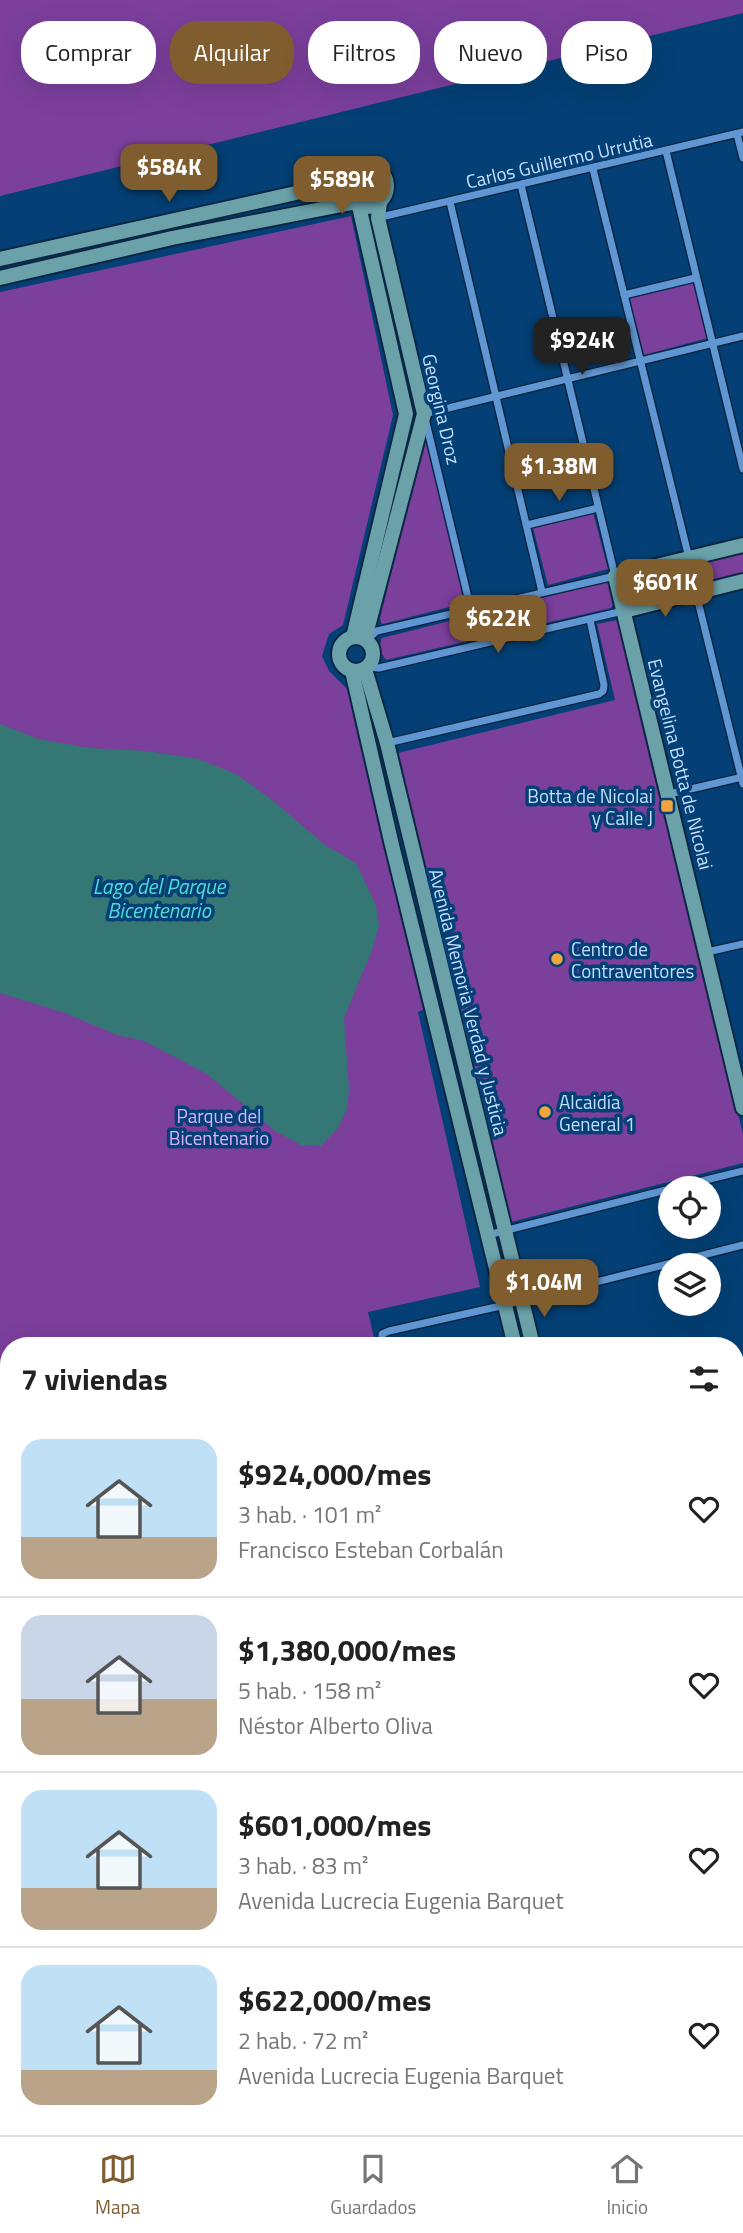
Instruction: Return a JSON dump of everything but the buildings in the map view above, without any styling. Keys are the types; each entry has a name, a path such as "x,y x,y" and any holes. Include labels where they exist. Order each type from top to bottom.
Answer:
{"street":[{"name":"Carlos Guillermo Urrutia","path":"380,212 450,202 740,133"},
{"path":"740,133 743,158"},
{"path":"666,151 743,469"},
{"path":"0,278 172,238 356,204 380,212 387,182 385,175 374,166 359,166 348,175 345,189 356,204"},
{"path":"593,169 689,558"},
{"path":"0,260 345,182"},
{"name":"Evangelina Botta de Nicolai","path":"521,185 743,1108"},
{"path":"450,202 542,593"},
{"name":"Georgina Droz","path":"356,204 406,414"},
{"name":"Georgina Droz","path":"380,212 424,414 471,610"},
{"path":"624,295 695,278"},
{"path":"424,414 743,336"},
{"name":"Avenida Memoria Verdad y Justicia","path":"406,414 362,638 374,653 362,669 391,841 513,1337"},
{"name":"Avenida Memoria Verdad y Justicia","path":"362,638 424,414"},
{"path":"527,525 598,508"},
{"path":"362,638 377,631 743,545"},
{"path":"362,669 379,668 590,620 743,581"},
{"path":"669,794 742,779 696,593"},
{"path":"387,743 599,694 604,685 590,620"},
{"name":"Avenida Memoria Verdad y Justicia","path":"362,638 343,642 339,653 342,664 362,669"},
{"name":"Avenida Memoria Verdad y Justicia","path":"362,669 387,743 531,1337"},
{"path":"707,952 743,944"},
{"path":"721,1177 743,1171"},
{"path":"488,1235 658,1192"},
{"path":"382,1337 382,1334 389,1331 505,1305 743,1245"}],"green space":[{"path":"0,0 743,0 743,13 652,35 652,21 561,21 561,58 547,61 547,21 434,21 434,84 455,84 0,196"},
{"name":"Parque del Bicentenario","path":"351,216 393,415 343,625 329,634 322,656 329,671 349,691 425,1009 418,1012 480,1287 368,1312 374,1337 0,1337 0,292"},
{"path":"694,282 708,338 644,355 629,299"},
{"path":"428,442 465,603 383,624 380,618 423,443"},
{"path":"593,512 608,569 548,585 533,528"},
{"path":"743,547 743,577 634,603 627,601 622,583 626,576"},
{"path":"605,582 611,585 615,602 611,608 386,660 380,650 382,638"},
{"path":"618,620 743,1134 743,1163 692,1176 658,1176 658,1185 511,1222 398,753 615,700 597,624"}],"water":[{"name":"Lago del Parque Bicentenario","path":"0,724 39,739 90,748 147,751 198,759 236,774 271,799 325,845 356,863 376,905 379,926 371,953 344,1018 349,1089 347,1109 338,1128 321,1146 301,1145 275,1131 207,1074 144,1041 117,1035 65,1013 0,993"}],"place":[{"name":"Botta de Nicolai y Calle J","path":"667,806"},
{"name":"Centro de Contraventores","path":"557,959"},
{"name":"Alcaidía General 1","path":"545,1112"}]}
